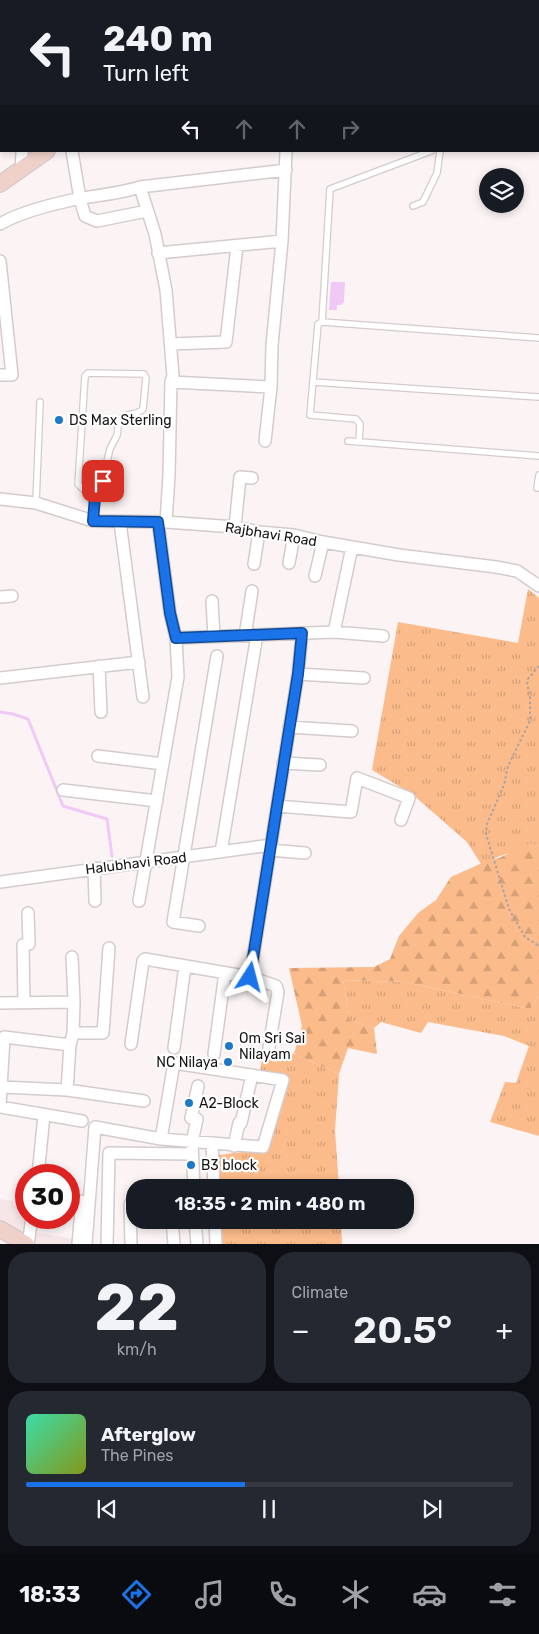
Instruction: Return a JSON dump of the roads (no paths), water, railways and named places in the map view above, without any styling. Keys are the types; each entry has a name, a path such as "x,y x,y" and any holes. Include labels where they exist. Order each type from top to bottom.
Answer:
{"street":[{"path":"21,171 22,152"},
{"path":"0,184 46,152"},
{"path":"72,152 80,199 85,216 98,221 146,211"},
{"path":"264,441 271,387 272,345 282,242 286,152"},
{"path":"0,224 19,214 140,187 286,170"},
{"path":"139,901 178,677 176,638 170,613 162,522 169,466 172,376 171,344 166,290 155,234 146,211 140,187"},
{"path":"158,253 282,242"},
{"path":"171,344 226,342 237,246"},
{"path":"0,261 12,375 0,375"},
{"path":"171,382 271,387"},
{"path":"235,527 240,476 252,478"},
{"name":"Rajbhavi Road","path":"0,499 36,503 93,521 162,522 235,527 259,532 294,535 399,555 517,570 539,586"},
{"path":"120,522 143,697"},
{"path":"254,564 259,532"},
{"path":"289,563 294,535"},
{"path":"315,576 323,542"},
{"path":"334,632 352,547"},
{"path":"245,636 252,592"},
{"path":"0,597 12,596"},
{"path":"212,600 214,636"},
{"path":"176,638 334,632 383,636"},
{"path":"250,977 298,674 302,633"},
{"path":"221,852 257,635"},
{"path":"199,926 173,922 217,656"},
{"path":"0,678 139,662"},
{"path":"99,666 101,712"},
{"path":"298,674 364,678"},
{"path":"289,727 352,731"},
{"path":"98,756 163,764"},
{"path":"283,764 320,765"},
{"path":"277,806 351,812 357,778 409,798 401,820"},
{"path":"63,790 157,801"},
{"name":"Halubhavi Road","path":"0,882 221,852 271,848 305,853"},
{"path":"94,868 95,902"},
{"path":"24,1002 23,945 29,944 28,913"},
{"path":"82,1121 0,1106 2,1037 71,1039 103,1033 109,948"},
{"path":"66,1090 74,1002 72,957"},
{"path":"131,1044 143,961 148,959 250,977 276,986 278,988 269,1047"},
{"path":"174,1048 185,966"},
{"path":"214,1054 225,973"},
{"path":"0,1003 74,1002"},
{"path":"107,1244 109,1153 192,1148 212,1144 263,1147 283,1080 174,1063 162,1139"},
{"path":"234,1146 252,1075"},
{"path":"194,1179 192,1148 197,1119 191,1118 198,1086"},
{"path":"2,1087 66,1090 144,1101"},
{"path":"39,1164 44,1115"},
{"path":"86,1244 95,1127 162,1139 192,1148"},
{"path":"212,1144 214,1179"},
{"path":"78,1244 81,1201"},
{"path":"8,1236 27,1244 30,1229"},
{"path":"131,1229 131,1244"},
{"path":"173,1229 174,1244"},
{"path":"195,1229 196,1244"},
{"path":"215,1229 216,1244"}],"lane":[{"path":"322,322 330,189 428,152"},
{"path":"413,206 423,202 437,173 440,152"},
{"path":"359,442 360,424 356,419 310,415 318,324 322,322 539,338"},
{"path":"93,521 95,497 103,481 108,455 117,435 118,423 124,415 140,412 144,409 146,378 144,374 88,373 85,376 78,484 95,497"},
{"path":"313,382 539,397"},
{"path":"36,503 40,402"},
{"path":"348,441 539,456"},
{"path":"537,488 539,475"}],"waterway":[{"path":"0,712 28,719 63,806 107,819 112,856"}],"place":[{"name":"DS Max Sterling","path":"59,420"},
{"name":"Om Sri Sai Nilayam","path":"229,1046"},
{"name":"NC Nilaya","path":"228,1062"},
{"name":"A2-Block","path":"189,1103"},
{"name":"B3 block","path":"191,1165"}]}
